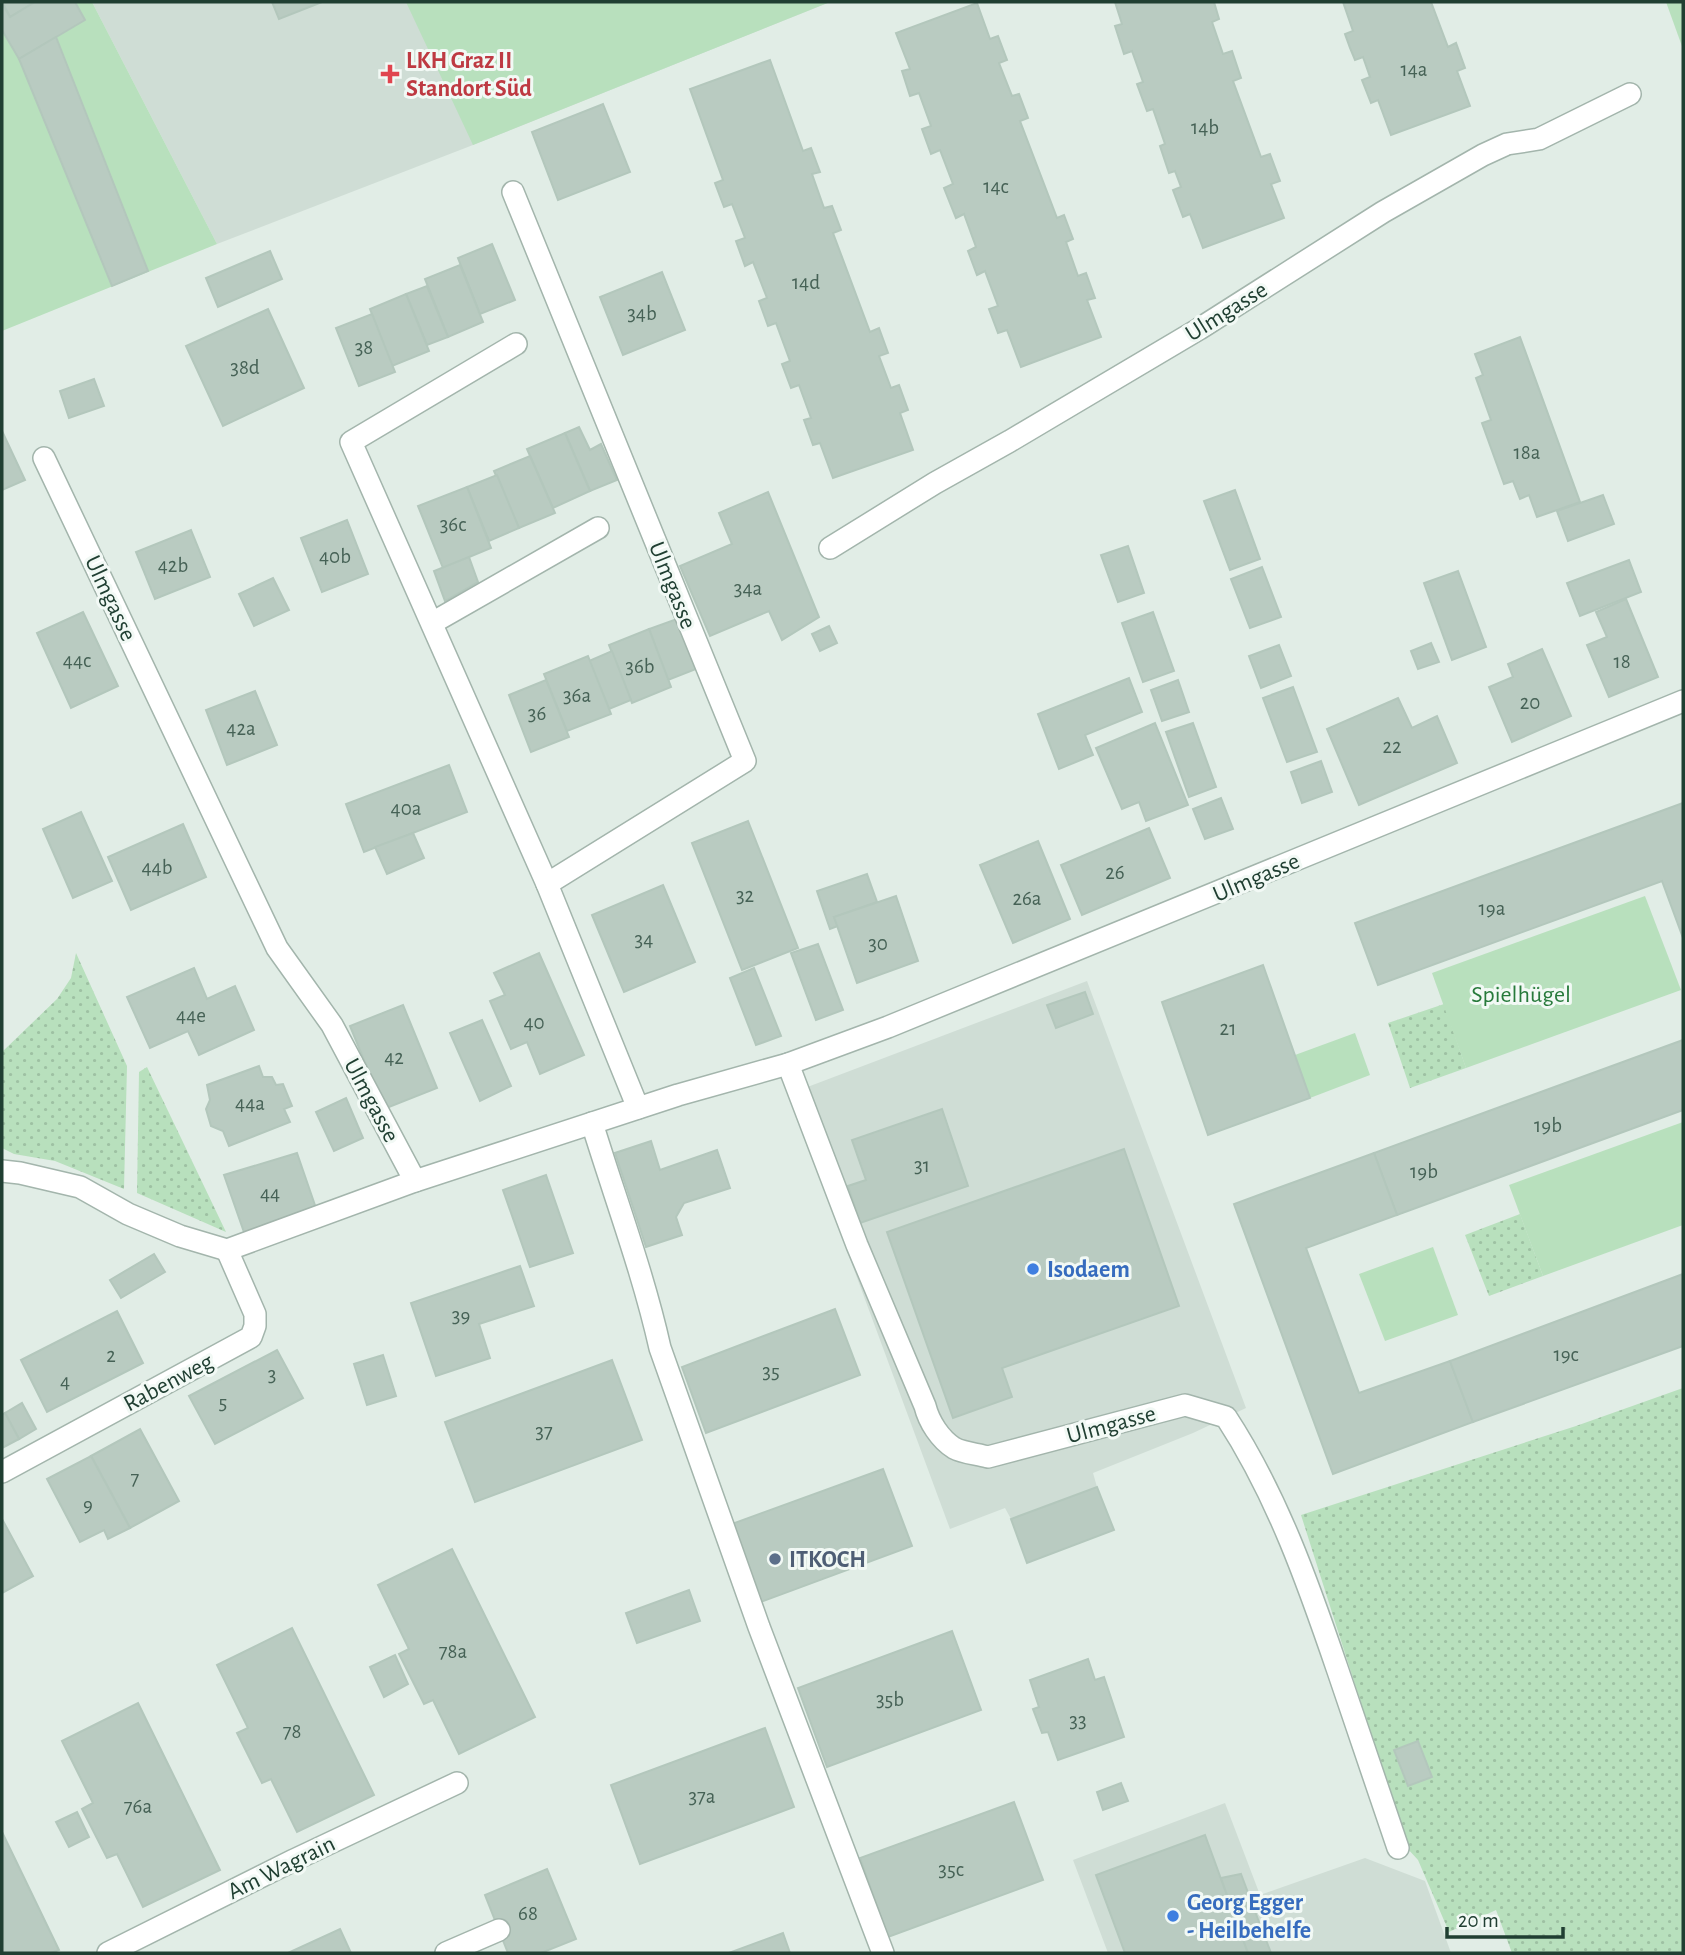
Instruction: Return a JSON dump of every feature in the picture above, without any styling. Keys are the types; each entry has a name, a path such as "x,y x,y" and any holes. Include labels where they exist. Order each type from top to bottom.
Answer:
{"street":[{"name":"Ulmgasse","path":"830,548 1199,329 1394,206 1483,155 1507,144 1539,139 1630,94"},
{"name":"Ulmgasse","path":"513,192 745,761 547,884"},
{"path":"516,344 351,442 547,884 638,1108"},
{"name":"Ulmgasse","path":"44,458 277,948 332,1025 415,1181"},
{"path":"432,623 598,528"},
{"name":"Ulmgasse","path":"227,1250 415,1181 638,1108 788,1064 888,1027 1683,701"},
{"name":"Ulmgasse","path":"788,1064 857,1245 928,1417 956,1449 988,1457 1185,1405 1226,1418 1247,1450 1293,1547 1398,1848"},
{"path":"592,1123 632,1245 660,1348 759,1627 883,1953"},
{"path":"2,1171 80,1187 128,1214 180,1236 227,1250"},
{"name":"Rabenweg","path":"2,1472 251,1337 255,1314 227,1250"},
{"name":"Am Wagrain","path":"107,1953 457,1783"},
{"path":"446,1953 499,1930"}],"shaded area":[{"name":"LKH Graz II Standort Süd","path":"92,2 830,2 217,244"},
{"path":"1087,981 1246,1408 1193,1433 1093,1473 1097,1487 1011,1519 1005,1508 950,1529 789,1094"},
{"path":"1225,1803 1260,1895 1365,1858 1425,1881 1451,1953 1108,1953 1073,1860"}],"green space":[{"path":"2,2 92,2 217,244 2,331"},
{"path":"406,2 830,2 473,145"},
{"path":"1666,2 1683,2 1683,49"},
{"name":"Spielhügel","path":"1645,896 1681,990 1466,1068 1432,973"},
{"path":"76,953 127,1066 124,1189 55,1161 14,1154 2,1148 2,1052 57,999 71,978"},
{"path":"1444,1004 1466,1068 1410,1088 1388,1023"},
{"path":"1355,1033 1370,1075 1310,1098 1295,1055"},
{"path":"147,1067 226,1232 137,1193 139,1072"},
{"path":"1683,1122 1683,1225 1543,1276 1509,1185"},
{"path":"1520,1214 1543,1276 1489,1296 1465,1235"},
{"path":"1433,1247 1458,1315 1385,1341 1359,1274"},
{"path":"1683,1388 1683,1953 1512,1953 1496,1910 1449,1932 1418,1860 1407,1848 1301,1515 1576,1426"}],"building":[{"path":"2,2 35,2 10,17"},
{"path":"35,2 75,2 85,20 19,59 2,30 2,3 10,17"},
{"path":"272,2 322,2 279,19"},
{"path":"1115,2 1214,2 1219,19 1212,22 1223,54 1232,51 1241,78 1233,81 1261,157 1270,154 1280,181 1271,184 1284,218 1203,248 1190,214 1183,217 1173,190 1181,187 1175,171 1169,173 1160,146 1165,144 1153,109 1147,111 1137,84 1143,82 1132,51 1124,54 1115,26 1122,24"},
{"path":"1343,2 1431,2 1448,47 1456,43 1465,68 1457,71 1470,106 1391,135 1378,100 1371,103 1362,80 1370,77 1363,57 1355,60 1350,48 1345,34 1353,31"},
{"path":"977,3 990,39 998,36 1007,60 999,63 1012,96 1019,94 1028,118 1020,121 1057,218 1064,215 1073,239 1066,242 1078,276 1086,273 1095,298 1087,300 1101,337 1021,367 1007,330 998,333 989,309 998,306 985,271 977,275 968,251 976,247 964,214 956,218 944,188 953,184 940,150 931,154 922,129 931,126 919,93 910,96 902,71 910,69 896,33"},
{"path":"56,37 148,271 112,286 19,59"},
{"path":"770,60 803,151 811,148 820,172 812,174 824,208 832,206 841,230 833,233 870,332 879,328 888,353 879,356 891,388 899,385 908,410 900,413 913,450 833,478 820,443 813,445 804,420 811,418 799,385 791,388 782,364 790,361 776,323 768,326 759,301 767,298 753,262 745,266 736,241 745,238 732,204 724,207 715,183 723,180 690,89"},
{"path":"603,104 630,172 558,200 532,132"},
{"path":"492,244 515,300 480,314 458,258"},
{"path":"270,251 282,279 218,307 206,278"},
{"path":"460,265 483,322 448,337 425,279"},
{"path":"662,272 685,330 623,355 600,297"},
{"path":"427,286 448,337 427,345 406,294"},
{"path":"406,294 429,351 392,366 370,309"},
{"path":"268,309 304,388 223,426 186,346"},
{"path":"372,314 395,372 359,386 336,328"},
{"path":"1520,337 1580,502 1537,517 1529,495 1520,499 1513,481 1504,484 1482,423 1491,420 1476,378 1483,375 1475,354"},
{"path":"94,379 104,406 69,418 60,391"},
{"path":"579,427 590,450 601,444 617,480 590,491 565,433"},
{"path":"2,431 25,480 2,490"},
{"path":"565,433 590,491 553,508 527,449"},
{"path":"530,456 555,513 519,528 494,471"},
{"path":"497,475 519,528 489,541 467,487"},
{"path":"467,487 491,548 443,568 418,506"},
{"path":"1235,490 1260,559 1230,570 1204,501"},
{"path":"768,492 819,617 782,640 769,611 710,636 680,566 732,544 719,513"},
{"path":"1603,495 1614,524 1568,541 1557,511"},
{"path":"347,520 368,574 322,592 301,538"},
{"path":"191,530 210,577 155,599 136,552"},
{"path":"1128,546 1144,593 1118,602 1101,555"},
{"path":"469,557 478,582 445,601 434,571"},
{"path":"1629,560 1641,592 1580,616 1567,583"},
{"path":"1262,567 1281,617 1250,628 1231,579"},
{"path":"1458,571 1486,647 1452,660 1424,583"},
{"path":"273,578 289,610 254,626 239,594"},
{"path":"1626,599 1658,677 1609,697 1587,645 1607,637 1596,612"},
{"path":"83,612 118,686 71,708 37,633"},
{"path":"1153,612 1174,671 1143,682 1122,623"},
{"path":"677,619 696,669 668,680 649,629"},
{"path":"829,626 837,643 820,651 812,634"},
{"path":"649,629 671,687 632,703 609,645"},
{"path":"1431,643 1439,662 1418,669 1411,651"},
{"path":"1279,645 1291,676 1261,688 1249,656"},
{"path":"1542,649 1571,716 1512,742 1489,687 1513,677 1508,664"},
{"path":"612,651 631,700 609,709 589,661"},
{"path":"588,656 611,714 567,731 544,674"},
{"path":"1129,678 1142,712 1085,735 1093,755 1059,769 1038,714"},
{"path":"546,680 569,737 531,752 509,695"},
{"path":"1178,680 1189,712 1162,721 1151,690"},
{"path":"1293,687 1317,752 1287,762 1263,698"},
{"path":"255,691 277,745 227,765 206,710"},
{"path":"1398,698 1412,728 1437,716 1457,763 1359,805 1327,729"},
{"path":"1155,723 1188,805 1146,821 1139,802 1122,809 1096,748"},
{"path":"1193,723 1216,787 1189,797 1166,732"},
{"path":"1321,761 1332,792 1302,803 1291,772"},
{"path":"449,765 467,812 364,852 346,804"},
{"path":"1221,798 1233,829 1205,839 1193,809"},
{"path":"1683,803 1683,938 1662,881 1378,985 1355,923"},
{"path":"81,812 112,881 73,898 43,829"},
{"path":"748,821 798,948 742,970 692,843"},
{"path":"183,824 206,877 131,910 108,857"},
{"path":"1149,828 1170,878 1082,915 1061,865"},
{"path":"413,833 424,858 387,874 375,847"},
{"path":"1038,841 1070,919 1013,943 980,865"},
{"path":"867,874 877,902 834,917 838,926 830,929 817,891"},
{"path":"663,885 695,962 624,992 592,915"},
{"path":"896,896 918,961 857,983 834,917"},
{"path":"818,944 843,1010 816,1020 791,953"},
{"path":"539,953 584,1055 540,1074 527,1042 511,1049 490,1001 505,995 494,973"},
{"path":"1263,965 1310,1098 1208,1135 1162,1002"},
{"path":"194,968 207,999 235,986 254,1030 199,1055 188,1031 150,1048 127,997"},
{"path":"754,968 781,1036 756,1045 730,978"},
{"path":"1085,992 1093,1014 1056,1028 1047,1005"},
{"path":"403,1005 437,1088 384,1109 350,1026"},
{"path":"482,1020 511,1086 480,1101 450,1033"},
{"path":"1683,1040 1683,1110 1397,1215 1374,1153"},
{"path":"259,1066 263,1077 272,1077 276,1085 283,1084 292,1106 284,1109 290,1122 229,1146 223,1131 211,1126 206,1109 210,1100 207,1085"},
{"path":"346,1098 363,1138 334,1151 316,1112"},
{"path":"942,1109 968,1186 860,1223 848,1186 866,1180 852,1140"},
{"path":"651,1141 660,1170 717,1150 730,1188 684,1203 676,1217 682,1235 646,1247 615,1153"},
{"name":"Isodaem","path":"1124,1149 1179,1306 1002,1368 1012,1397 953,1418 887,1232"},
{"path":"297,1153 317,1211 245,1235 224,1175"},
{"path":"1374,1153 1397,1215 1306,1248 1359,1393 1450,1361 1473,1422 1333,1474 1234,1204"},
{"path":"546,1175 573,1253 530,1267 503,1190"},
{"path":"154,1254 165,1272 121,1298 110,1280"},
{"path":"520,1266 534,1306 479,1324 490,1358 436,1376 411,1303"},
{"path":"1683,1274 1683,1346 1473,1422 1450,1361"},
{"path":"835,1309 860,1375 706,1433 682,1367"},
{"path":"117,1311 143,1363 47,1412 21,1360"},
{"path":"277,1350 303,1398 215,1444 189,1396"},
{"path":"383,1355 396,1396 367,1405 354,1364"},
{"path":"612,1360 642,1440 475,1502 445,1422"},
{"path":"22,1403 36,1429 19,1439 5,1413"},
{"path":"5,1413 19,1439 2,1448 2,1415"},
{"path":"140,1429 179,1501 130,1528 91,1456"},
{"path":"91,1456 130,1528 108,1539 104,1530 80,1542 47,1479"},
{"path":"883,1469 912,1546 758,1603 729,1525"},
{"path":"1097,1487 1114,1530 1027,1563 1011,1519"},
{"path":"2,1519 33,1576 2,1593"},
{"path":"452,1549 535,1717 459,1754 433,1700 424,1704 399,1654 409,1649 378,1585"},
{"path":"689,1590 700,1621 637,1643 626,1613"},
{"path":"292,1628 374,1795 297,1832 271,1779 262,1783 237,1733 248,1728 217,1665"},
{"path":"952,1631 981,1710 827,1767 798,1688"},
{"path":"395,1655 408,1684 384,1697 370,1667"},
{"path":"1088,1659 1095,1680 1104,1677 1124,1737 1058,1760 1048,1732 1042,1733 1033,1709 1039,1707 1030,1680"},
{"path":"138,1703 220,1870 143,1907 117,1854 107,1858 82,1809 93,1803 62,1741"},
{"path":"765,1728 794,1807 640,1864 611,1785"},
{"path":"1418,1741 1432,1777 1408,1786 1394,1750"},
{"path":"1121,1783 1128,1801 1103,1810 1097,1792"},
{"path":"1014,1802 1043,1880 888,1937 860,1858"},
{"path":"77,1812 89,1837 69,1847 56,1822"},
{"path":"2,1832 59,1950 51,1953 2,1953"},
{"name":"Georg Egger - Heilbehelfe","path":"1205,1835 1248,1953 1125,1953 1096,1875"},
{"path":"547,1869 576,1939 541,1953 508,1953 485,1895"},
{"path":"1241,1874 1271,1953 1248,1953 1221,1878"},
{"path":"340,1929 351,1953 288,1953"},
{"path":"783,1933 790,1953 729,1953"}],"place":[{"name":"LKH Graz II Standort Süd","path":"390,74"},
{"name":"Isodaem","path":"1033,1269"},
{"name":"ITKOCH","path":"775,1559"},
{"name":"Georg Egger - Heilbehelfe","path":"1173,1916"}]}
